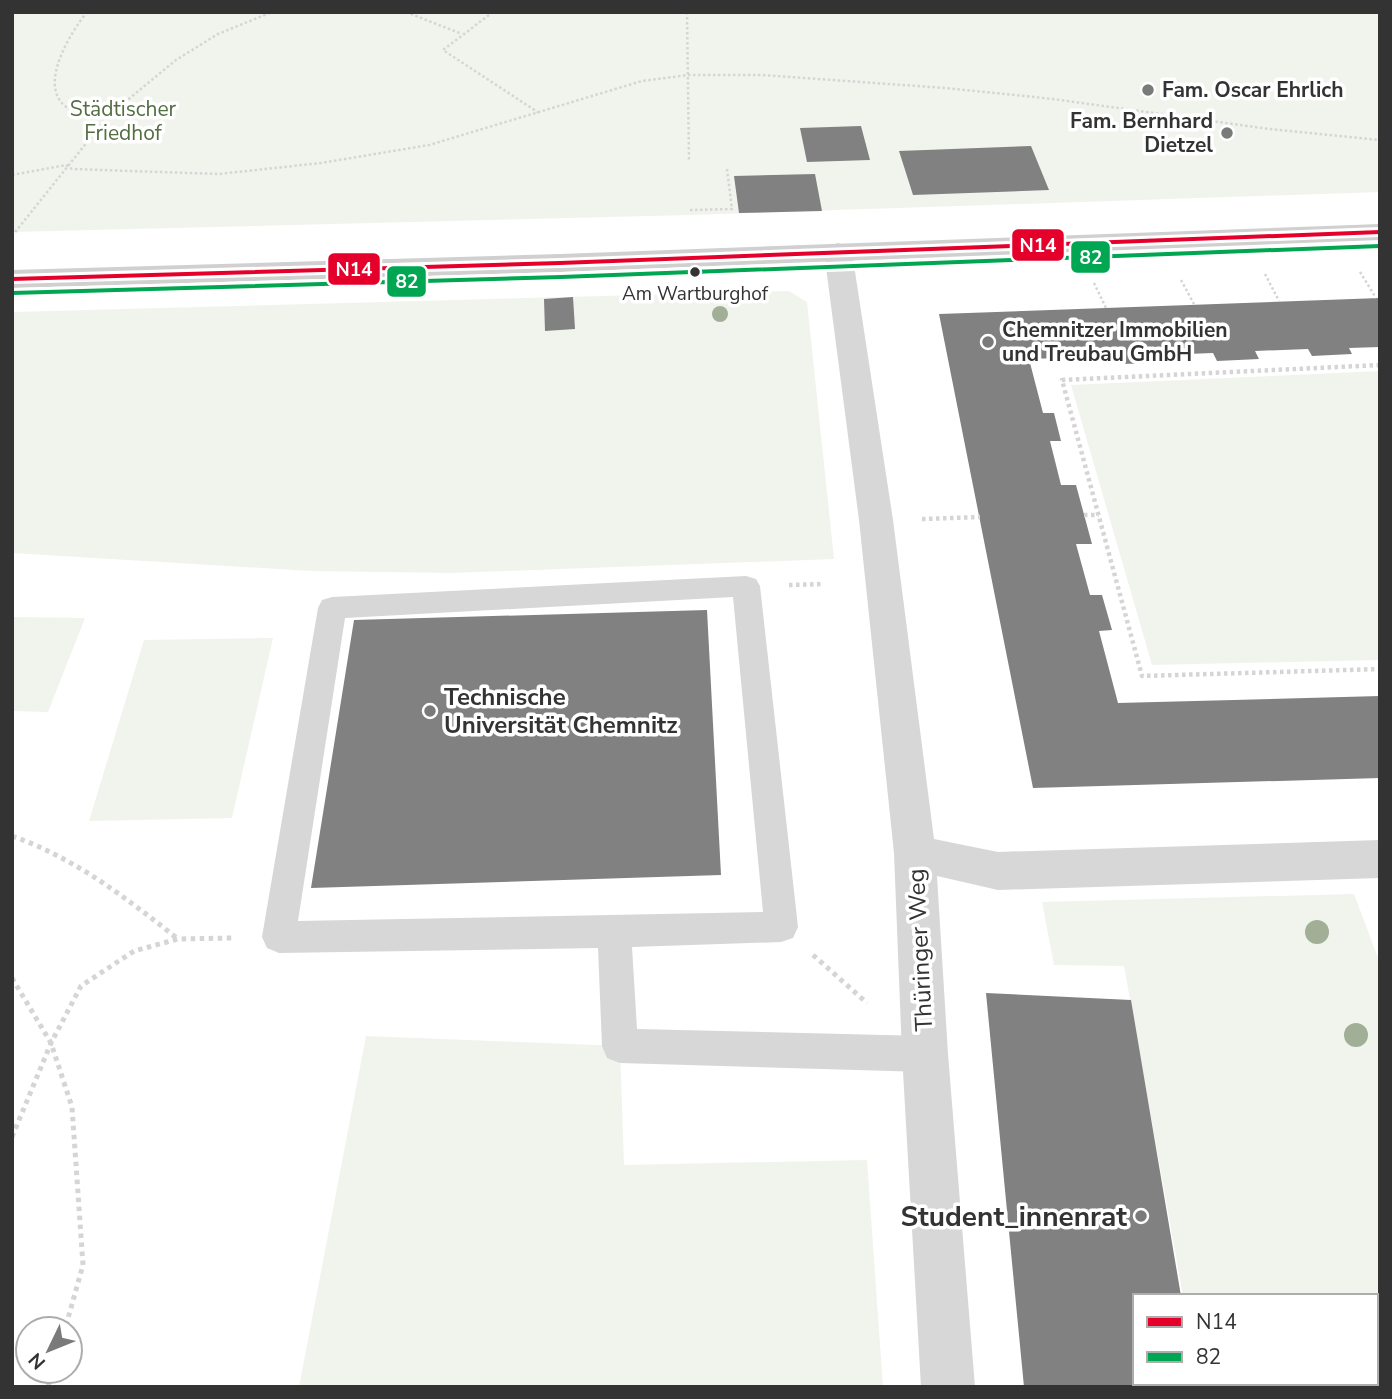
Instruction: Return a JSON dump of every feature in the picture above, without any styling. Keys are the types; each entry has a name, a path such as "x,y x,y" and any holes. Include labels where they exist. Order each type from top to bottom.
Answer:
{"main road":[{"path":"12,279 1380,232"}],"street":[{"path":"838,252 876,520 915,853"},
{"name":"Thüringer Weg","path":"948,1387 925,1055 915,853 998,871 1380,859"}],"lane":[{"path":"747,586 781,927 614,932 279,937 332,608 747,586"},
{"path":"614,932 620,1046 925,1055"}],"path":[{"path":"87,12 66,41 55,74 59,99 62,105 75,111 108,116"},
{"path":"12,236 66,165 108,116 176,60 218,34 272,12"},
{"path":"406,12 463,34"},
{"path":"493,12 443,50 540,113"},
{"path":"687,12 689,161"},
{"path":"12,174 66,165 72,169 170,174 250,172 321,163 429,145 642,81 688,75 762,75 972,91 1140,109 1269,129 1380,140"},
{"path":"690,210 732,209 733,195 727,169"},
{"path":"1380,365 1062,380 1143,676 1380,670"},
{"path":"1084,515 1098,515"},
{"path":"12,836 38,844 116,891 178,939"},
{"path":"781,927 925,1055"},
{"path":"12,1137 51,1043 81,986 134,951 178,939 279,937"},
{"path":"12,978 51,1043 72,1107 83,1265 69,1315"}],"green space":[{"name":"Städtischer Friedhof","path":"12,12 1380,12 1380,192 690,215 12,232"},
{"path":"789,291 807,302 834,559 452,573 312,571 12,553 12,312"},
{"path":"1380,371 1380,660 1152,665 1071,385"},
{"path":"12,617 85,618 48,712 12,711"},
{"path":"273,638 232,818 89,821 144,640"},
{"path":"1354,894 1380,963 1380,1387 1199,1387 1378,1385 1378,1294 1183,1294 1124,966 1054,965 1042,902"},
{"path":"366,1036 620,1046 624,1165 867,1160 883,1387 299,1387"}],"building":[{"path":"861,126 870,160 807,162 800,128"},
{"path":"1031,146 1049,190 913,195 899,151"},
{"path":"815,174 822,211 739,213 734,176"},
{"path":"573,297 575,329 545,331 544,299"},
{"path":"1380,298 1380,347 1349,348 1352,354 1312,356 1308,349 1255,351 1259,359 1217,361 1213,353 1161,355 1164,363 1120,364 1117,356 1029,359 1043,413 1054,413 1061,441 1050,441 1061,485 1076,485 1092,544 1076,544 1090,595 1102,595 1112,630 1099,631 1118,703 1380,696 1380,778 1033,788 939,314"},
{"path":"707,610 721,875 311,888 354,620"},
{"path":"986,993 1131,1000 1181,1294 1133,1294 1133,1385 1197,1387 1024,1387"}],"transit line":[{"name":"N14","path":"12,279 560,263 1380,232"},
{"name":"82","path":"12,293 561,277 1380,246"}],"place":[{"name":"Fam. Oscar Ehrlich","path":"1148,90"},
{"name":"Fam. Bernhard Dietzel","path":"1227,133"},
{"name":"Am Wartburghof","path":"695,272"},
{"name":"Chemnitzer Immobilien und Treubau GmbH","path":"988,342"},
{"name":"Technische Universität Chemnitz","path":"430,711"},
{"name":"Student_innenrat","path":"1141,1216"}]}
